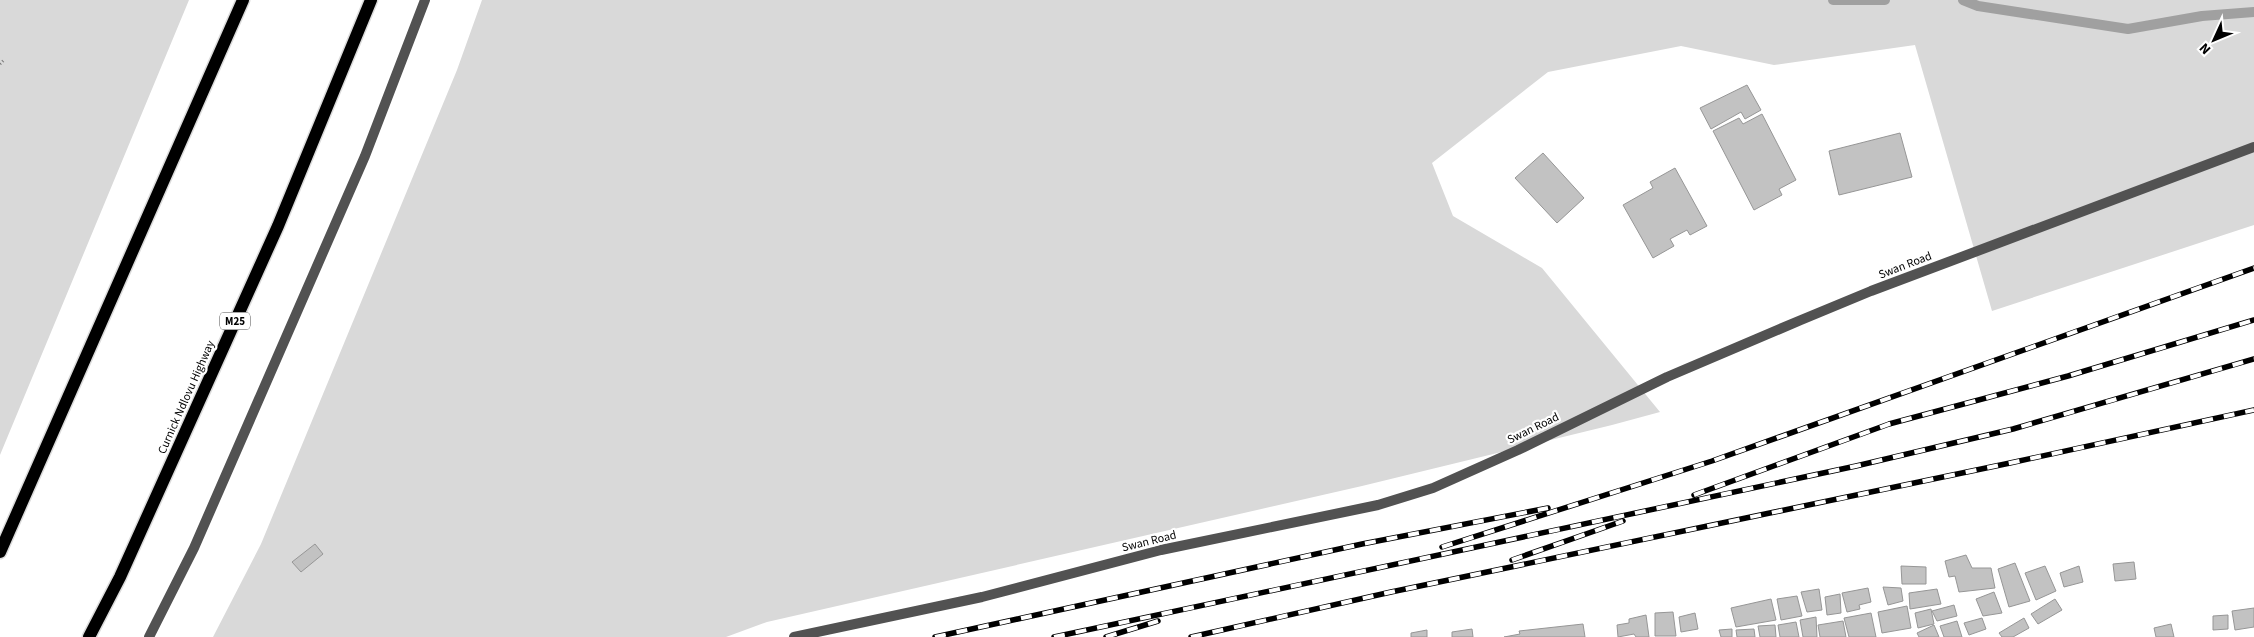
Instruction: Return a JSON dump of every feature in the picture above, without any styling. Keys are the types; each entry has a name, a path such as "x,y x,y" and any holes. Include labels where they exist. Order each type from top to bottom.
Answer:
{"main road":[{"path":"0,552 243,0"},
{"name":"Curnick Ndlovu Highway","path":"89,637 120,577 278,226 371,0"}],"street":[{"path":"149,637 194,548 365,156 425,0"},
{"name":"Swan Road","path":"794,637 982,598 1161,550 1378,505 1433,488 1518,450 1666,377 1801,320 1871,291 2254,147"}],"path":[{"path":"0,64 4,60"}],"shaded area":[{"path":"0,0 189,0 0,455"},
{"path":"482,0 2254,0 2254,225 1992,311 1915,45 1774,65 1681,46 1548,72 1432,163 1453,216 1542,268 1660,412 1362,486 767,622 726,637 213,637 261,544 457,70"}],"building":[{"path":"1747,85 1761,110 1745,119 1741,112 1711,129 1700,108"},
{"path":"1762,114 1796,180 1779,189 1782,195 1754,210 1713,131 1739,118 1743,124"},
{"path":"1900,133 1912,177 1839,195 1829,151"},
{"path":"1543,153 1584,198 1557,223 1515,178"},
{"path":"1675,168 1707,226 1690,235 1687,230 1670,239 1674,246 1653,258 1623,205 1653,188 1650,182"},
{"path":"315,544 323,554 301,572 292,562"},
{"path":"1966,555 1972,568 1991,568 1995,588 1959,592 1955,576 1949,577 1945,561"},
{"path":"2134,562 2136,579 2115,581 2113,564"},
{"path":"2015,563 2030,601 2009,607 1998,569"},
{"path":"1901,566 1926,567 1926,584 1902,584"},
{"path":"2045,566 2056,591 2036,600 2025,573"},
{"path":"2079,566 2083,582 2064,587 2060,573"},
{"path":"1883,587 1901,588 1903,601 1888,605"},
{"path":"1868,588 1871,602 1859,605 1860,609 1847,612 1842,593"},
{"path":"1819,589 1822,610 1807,612 1801,592"},
{"path":"1937,589 1941,604 1910,609 1909,593"},
{"path":"1994,592 2002,613 1983,616 1976,599"},
{"path":"1840,594 1841,613 1827,615 1825,597"},
{"path":"1797,596 1802,616 1781,620 1777,599"},
{"path":"1771,599 1776,620 1736,627 1731,608"},
{"path":"2055,599 2062,610 2038,624 2031,614"},
{"path":"1954,605 1957,616 1937,621 1932,611"},
{"path":"1907,606 1911,628 1882,633 1878,612"},
{"path":"2254,608 2254,627 2235,630 2232,611"},
{"path":"1931,609 1934,624 1918,628 1915,613"},
{"path":"1673,612 1676,636 1655,636 1655,613"},
{"path":"1695,613 1698,629 1681,632 1679,617"},
{"path":"1871,613 1876,637 1849,637 1844,618"},
{"path":"1646,615 1649,637 1636,637 1634,634 1618,637 1617,625 1629,623 1629,619"},
{"path":"2228,615 2228,629 2213,630 2213,616"},
{"path":"1816,617 1817,637 1803,637 1800,620"},
{"path":"1982,618 1986,629 1969,635 1964,623"},
{"path":"2024,618 2029,628 2013,637 2002,637 1999,633"},
{"path":"1843,621 1846,637 1820,637 1818,625"},
{"path":"1957,621 1962,637 1944,637 1940,626"},
{"path":"1796,622 1799,637 1780,637 1778,625"},
{"path":"1583,624 1585,637 1504,637 1520,634 1519,631"},
{"path":"2171,624 2174,637 2156,637 2154,628"},
{"path":"1775,625 1776,637 1760,637 1758,626"},
{"path":"1934,625 1939,637 1919,637 1917,633"},
{"path":"1472,629 1473,637 1452,637 1452,632"},
{"path":"1732,629 1732,637 1721,637 1719,630"},
{"path":"1754,629 1755,637 1737,637 1736,630"},
{"path":"1427,630 1427,637 1411,637 1411,633"}],"waterway":[{"path":"1833,0 1885,0"},
{"path":"1963,0 1978,6 2128,29 2202,16 2254,12"}],"railway":[{"path":"1442,547 1712,461 2254,268"},
{"path":"1694,495 1889,424 2068,376 2254,320"},
{"path":"1054,637 1856,466 2013,429 2254,359"},
{"path":"1191,637 1391,592 2010,463 2254,410"},
{"path":"935,637 1362,544 1548,508"},
{"path":"1512,560 1623,521"},
{"path":"1106,637 1158,621"}]}
